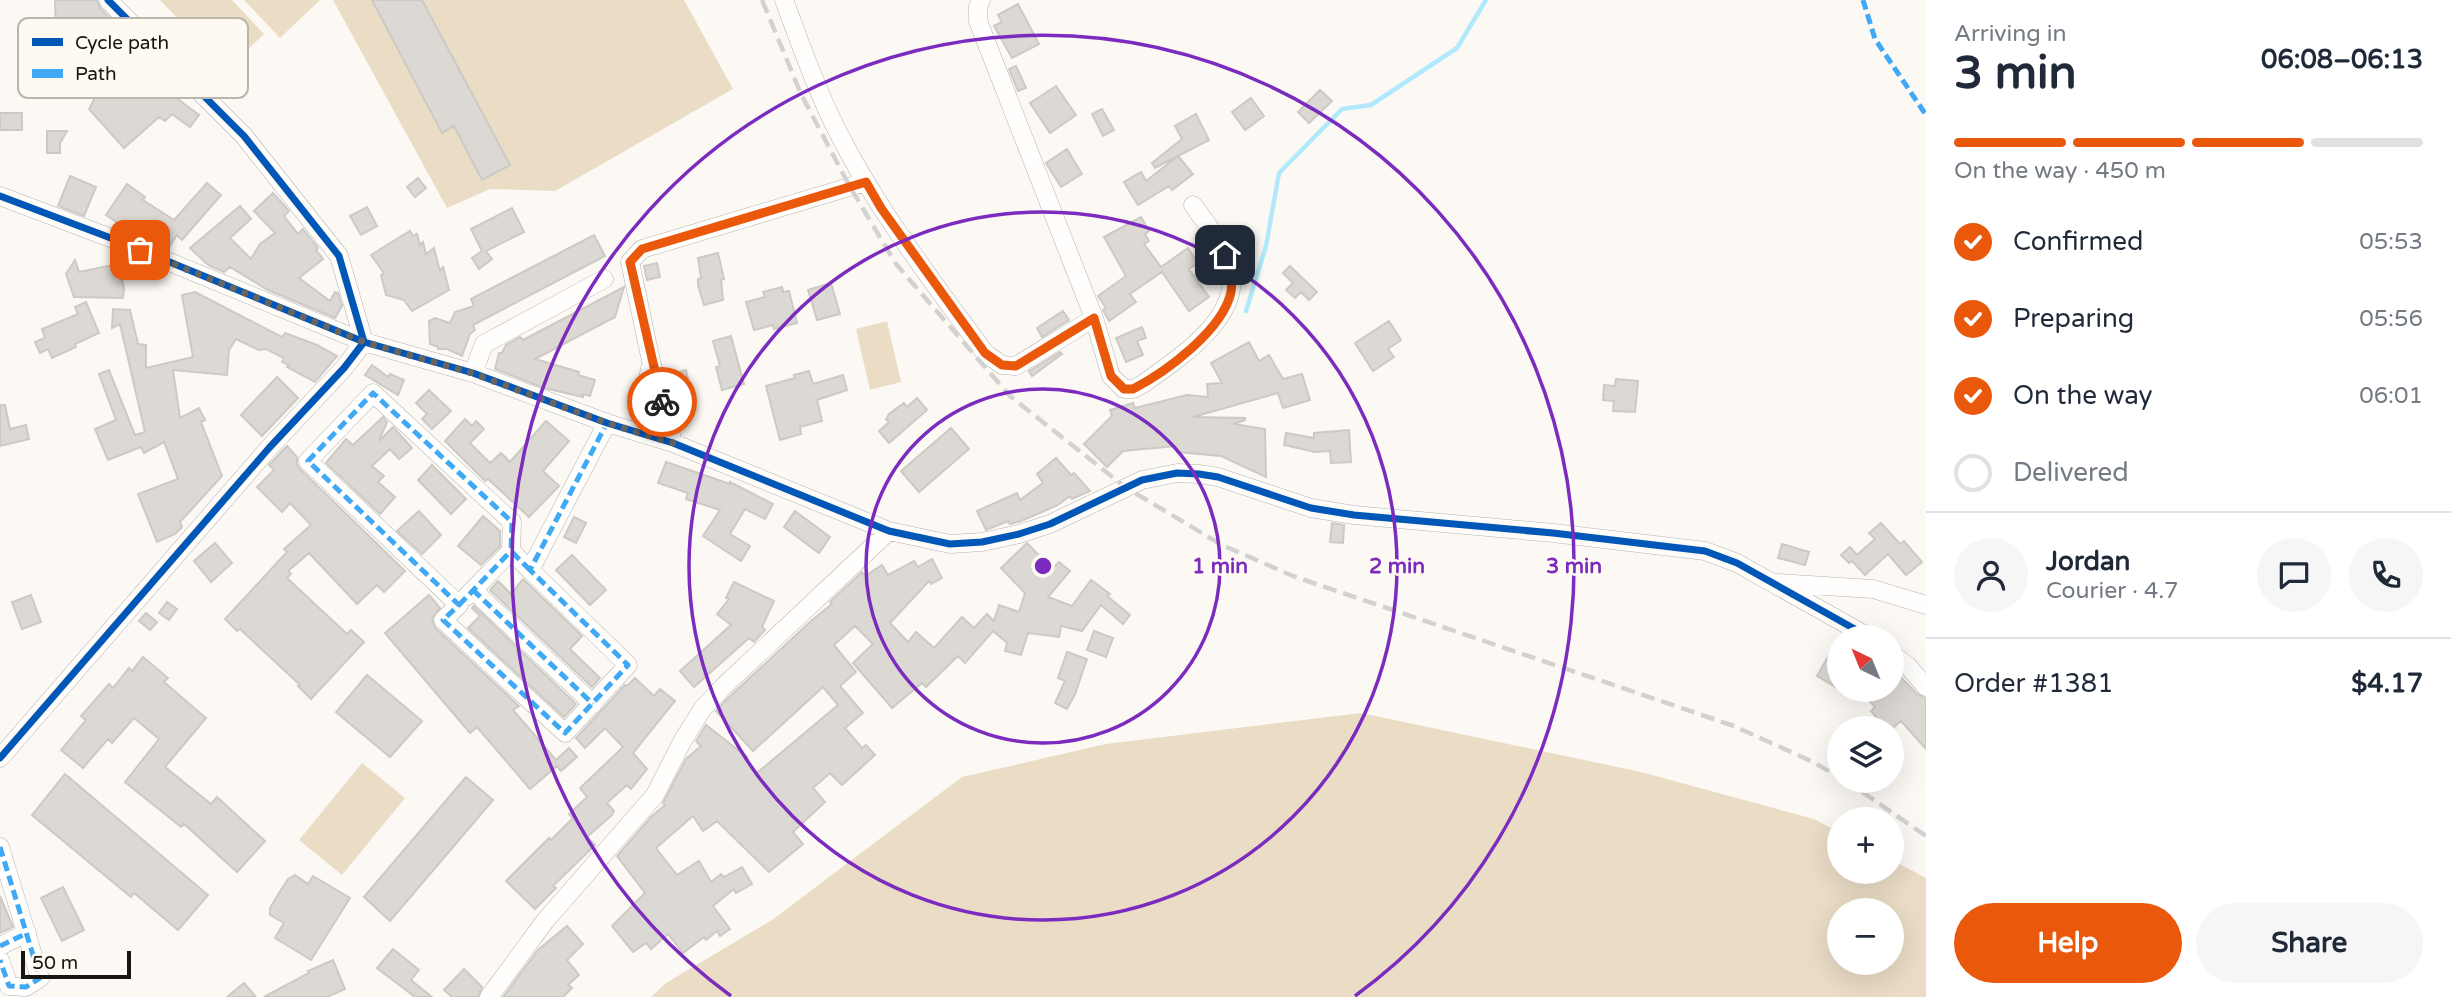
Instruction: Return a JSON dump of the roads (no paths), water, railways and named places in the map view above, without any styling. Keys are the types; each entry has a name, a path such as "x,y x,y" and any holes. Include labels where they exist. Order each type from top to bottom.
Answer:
{"street":[{"path":"108,0 126,18"},
{"path":"784,0 832,120 866,182 881,208 985,353 997,363 1016,366 1094,318"},
{"path":"981,0 978,21 1094,318 1111,376 1124,389 1133,389 1143,384 1185,353 1213,325 1230,296 1230,268 1217,239 1193,205"},
{"path":"206,98 244,136 339,256 364,342"},
{"path":"673,443 651,361 630,262 642,249 866,182"},
{"path":"0,196 117,240 364,342 472,373 607,423 673,443 889,531 950,544 982,542 1050,524 1142,480 1177,473 1199,474 1218,477 1311,508 1343,513 1705,551 1737,563 1848,625"},
{"path":"472,373 484,344 604,279"},
{"path":"0,758 364,342"},
{"path":"639,432 651,361"},
{"path":"459,605 308,461 373,393 512,522 511,551 459,605 443,620 565,733 628,665 511,551"},
{"path":"530,570 607,423"},
{"path":"489,997 545,921 655,796 703,708 889,531"},
{"path":"1774,583 1873,589 1926,606"},
{"path":"473,590 593,704"},
{"path":"1904,663 1926,687"},
{"path":"0,846 40,978 26,988 9,986 0,960"},
{"path":"0,946 27,933"}],"waterway":[{"path":"1246,311 1266,246 1279,173 1342,109 1371,105 1457,48 1486,0"}],"railway":[{"path":"762,0 801,94 850,187 896,264 1010,396 1125,487 1222,545 1293,576 1734,726 1827,770"},
{"path":"1864,793 1926,836"}]}
